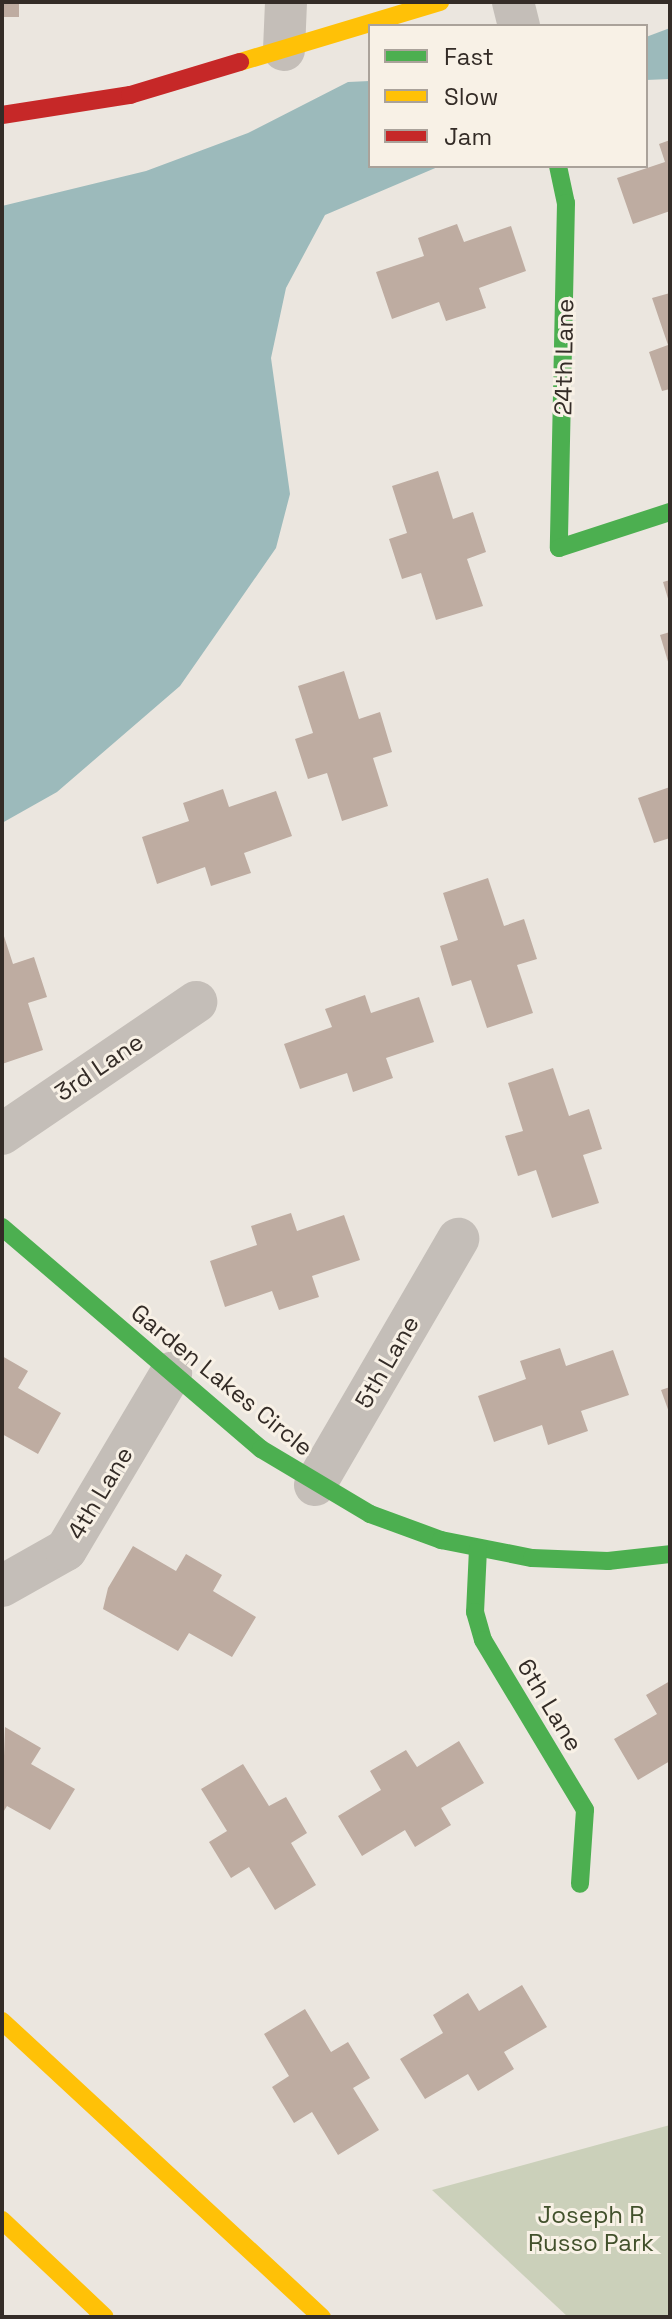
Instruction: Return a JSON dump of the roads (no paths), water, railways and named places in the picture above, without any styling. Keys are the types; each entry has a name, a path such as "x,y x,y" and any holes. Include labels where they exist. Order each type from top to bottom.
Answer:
{"main road":[{"path":"368,24 440,2"},
{"path":"2,115 130,95 368,24"},
{"name":"24th Lane","path":"558,168 566,203 559,548 670,512"},
{"name":"Garden Lakes Circle","path":"2,1227 261,1449 315,1485 370,1514 478,1549 608,1561 670,1554"},
{"name":"6th Lane","path":"478,1549 475,1612 483,1640 585,1810 580,1884"},
{"path":"2,2021 322,2317"},
{"path":"2,2220 105,2317"}],"street":[{"path":"284,50 286,2"},
{"path":"513,2 518,24"},
{"name":"3rd Lane","path":"2,1134 196,1002"},
{"name":"5th Lane","path":"315,1485 458,1239"},
{"name":"4th Lane","path":"2,1586 66,1550 171,1373"}],"water":[{"path":"670,28 670,79 648,80 648,36"},
{"path":"368,81 368,168 435,168 325,215 286,288 271,358 290,494 276,548 180,686 57,792 2,823 2,206 146,171 248,133 348,82"}],"park label":[{"name":"Joseph R Russo Park","path":"591,2229"}]}
